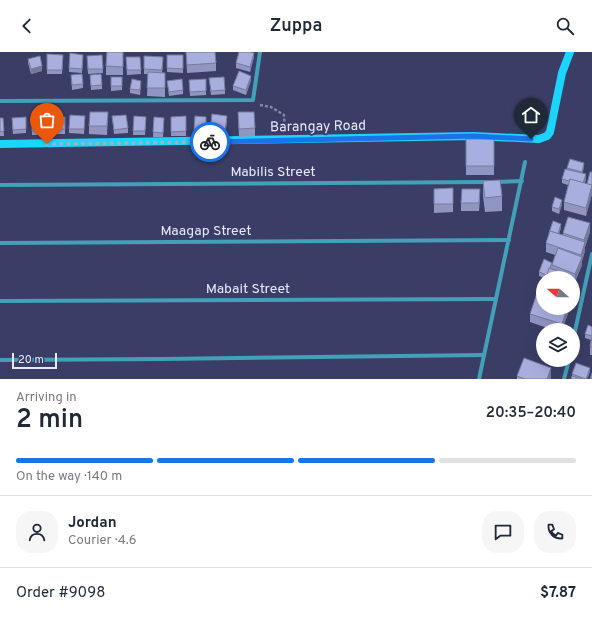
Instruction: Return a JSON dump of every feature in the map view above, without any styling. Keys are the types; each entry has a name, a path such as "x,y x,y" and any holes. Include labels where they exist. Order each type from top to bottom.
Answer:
{"street":[{"path":"0,101 253,100 260,52"},
{"name":"Barangay Road","path":"0,144 474,136 543,139 550,132 562,73 570,52"},
{"path":"479,379 522,182 525,162"},
{"name":"Mabilis Street","path":"0,185 522,182"},
{"name":"Maagap Street","path":"0,243 509,240"},
{"path":"577,323 592,254"},
{"name":"Mabait Street","path":"0,301 496,299"},
{"path":"0,360 163,360 484,355"},
{"path":"564,379 567,367"}],"path":[{"path":"253,100 259,105 279,110 284,115 286,122 285,140"}],"building":[{"path":"107,52 123,52 123,67 106,66"},
{"path":"186,52 215,52 216,63 187,65"},
{"path":"239,52 254,53 250,67 236,63"},
{"path":"70,53 83,55 82,69 69,68"},
{"path":"47,54 63,55 62,70 47,70"},
{"path":"102,55 103,69 88,69 87,56"},
{"path":"167,55 183,55 183,69 167,68"},
{"path":"40,56 42,66 31,69 28,59"},
{"path":"144,56 163,57 162,70 144,69"},
{"path":"126,57 140,57 141,70 127,70"},
{"path":"239,71 251,76 246,90 233,86"},
{"path":"148,72 165,73 165,88 147,88"},
{"path":"82,74 83,84 72,85 71,75"},
{"path":"101,74 102,85 91,86 90,75"},
{"path":"111,77 122,77 122,86 111,86"},
{"path":"224,77 225,90 211,91 209,78"},
{"path":"132,79 141,81 140,90 130,89"},
{"path":"182,79 183,90 169,92 167,81"},
{"path":"206,79 206,91 190,92 189,80"},
{"path":"90,112 108,112 107,126 89,126"},
{"path":"238,112 254,112 255,128 239,129"},
{"path":"212,114 227,116 225,132 210,131"},
{"path":"70,115 85,116 84,129 69,129"},
{"path":"126,115 128,128 114,130 112,116"},
{"path":"134,116 146,117 145,131 133,131"},
{"path":"186,116 186,131 171,132 171,117"},
{"path":"195,116 206,117 206,131 194,130"},
{"path":"26,117 26,129 13,130 12,118"},
{"path":"52,117 65,117 65,129 52,129"},
{"path":"154,117 164,118 163,133 153,132"},
{"path":"0,118 3,118 4,131 0,132"},
{"path":"32,118 46,118 45,131 32,131"},
{"path":"466,139 494,139 494,166 466,166"},
{"path":"570,159 584,163 582,172 567,168"},
{"path":"565,169 586,174 583,183 570,179 569,181 562,179"},
{"path":"590,172 592,172 592,185 587,184"},
{"path":"570,179 592,185 586,208 564,202"},
{"path":"500,180 502,196 485,198 483,181"},
{"path":"453,188 453,204 434,204 434,189"},
{"path":"462,189 480,189 479,203 461,203"},
{"path":"555,197 562,200 559,209 552,207"},
{"path":"568,217 590,223 584,240 563,233"},
{"path":"553,221 561,224 558,234 550,231 549,233"},
{"path":"550,231 585,242 581,255 546,243"},
{"path":"558,248 582,257 576,271 567,271 552,265"},
{"path":"544,259 552,263 549,271 539,271"},
{"path":"549,268 557,271 548,271"},
{"path":"536,296 536,315 565,315 562,323 559,323 530,314"},
{"path":"588,325 592,327 592,336 585,334"},
{"path":"524,358 536,362 536,367 551,368 547,379 525,379 517,376"},
{"path":"580,364 590,368 586,379 572,374 575,367 580,367"},
{"path":"572,376 582,379 571,379"}],"way so far":[{"path":"47,144 210,142"}],"route":[{"path":"210,142 474,136 531,139"}]}
